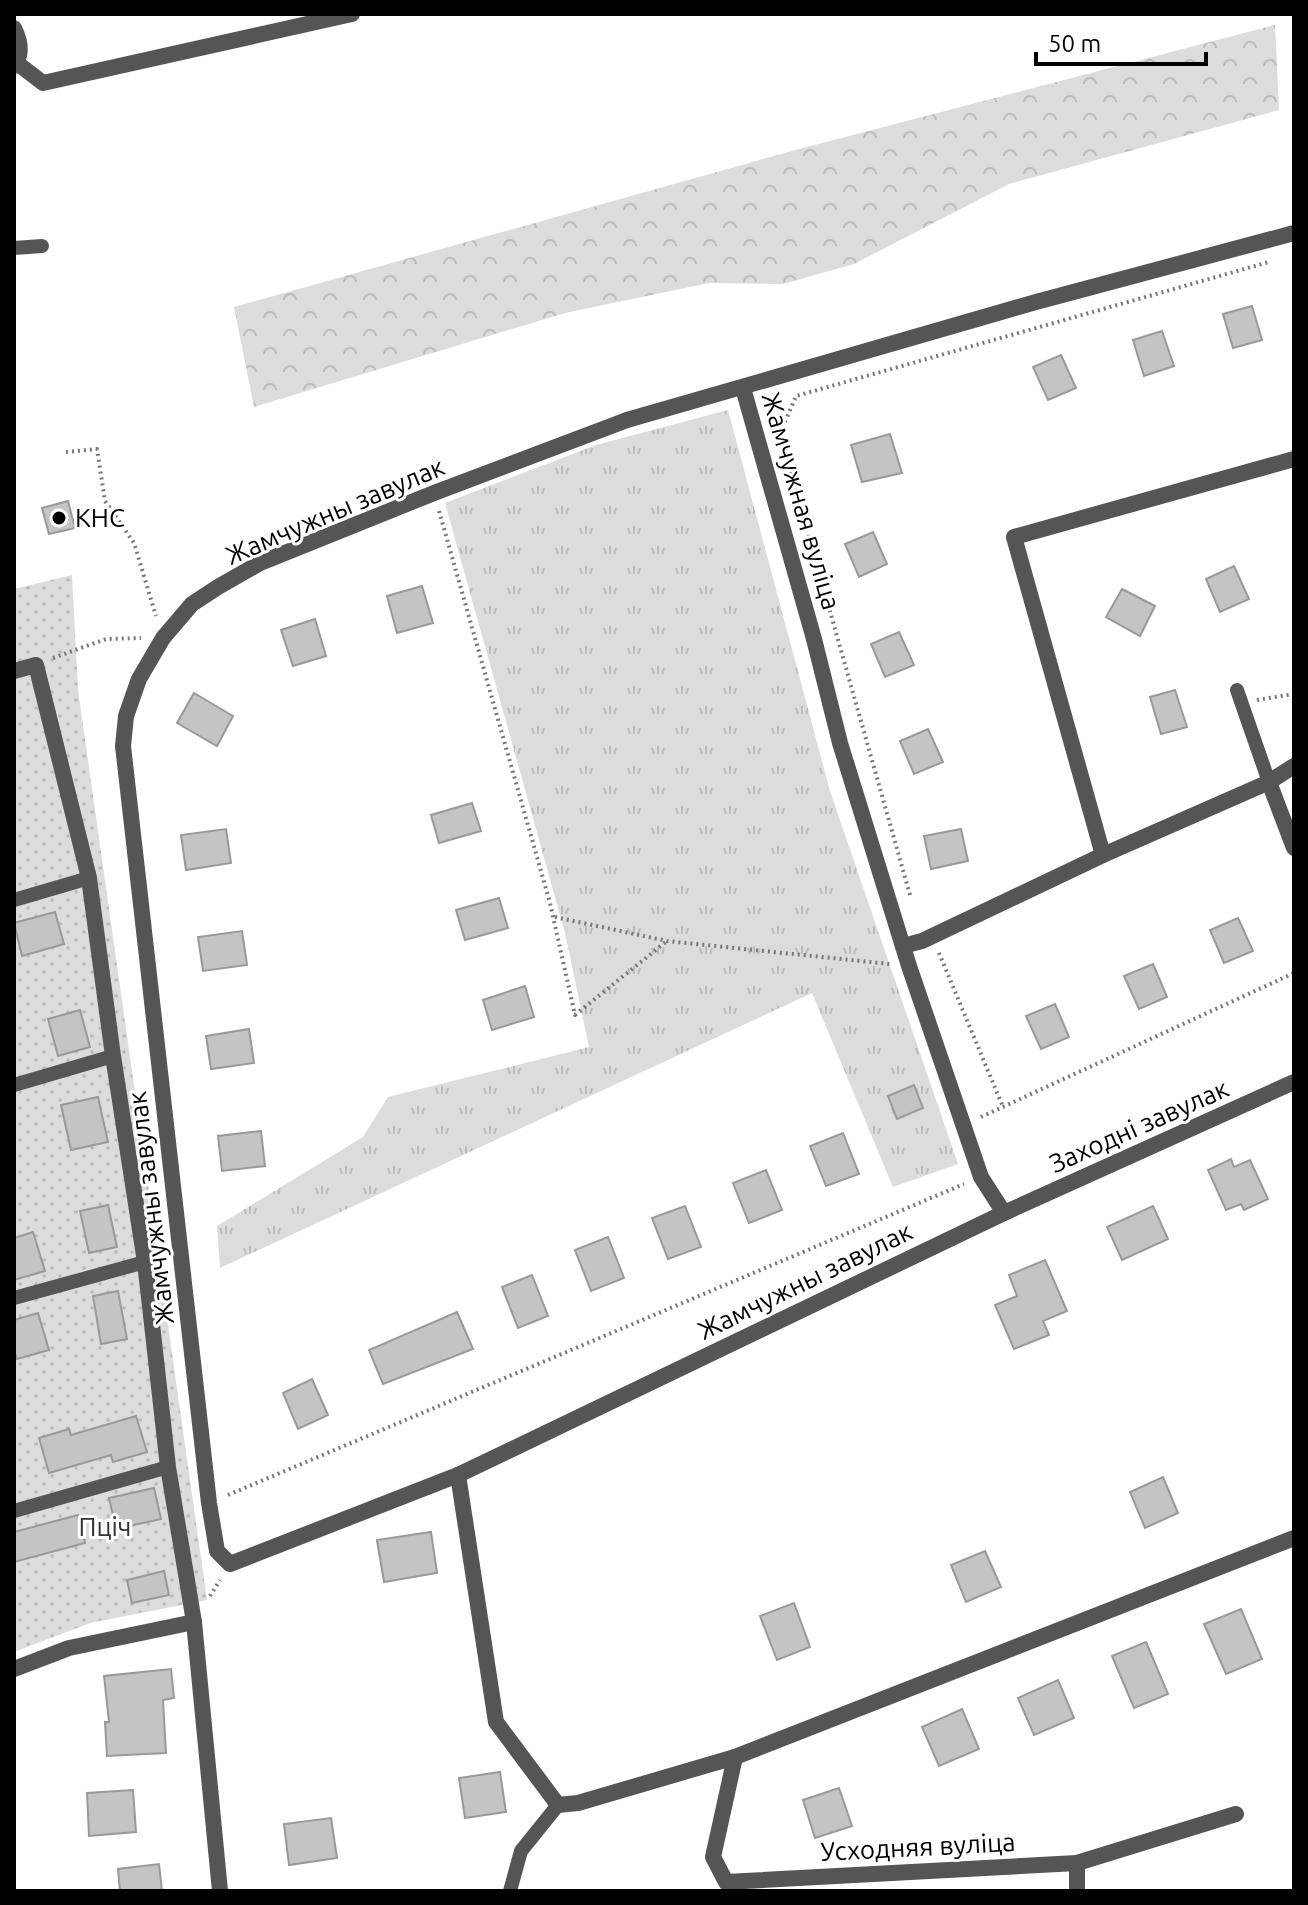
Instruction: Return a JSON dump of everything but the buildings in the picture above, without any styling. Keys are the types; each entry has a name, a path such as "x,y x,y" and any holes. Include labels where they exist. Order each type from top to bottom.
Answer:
{"street":[{"path":"16,23 20,46 16,64 43,83 352,14"},
{"name":"Жамчужная вуліца","path":"1004,1213 981,1177 909,966 840,743 743,388 1036,302 1294,233"},
{"name":"Жамчужны завулак","path":"743,388 627,420 260,563 192,604 163,638 139,679 126,716 123,746 217,1551 230,1564 458,1475 1004,1213"},
{"path":"1103,855 1014,537 1294,459"},
{"path":"14,671 36,665 89,878 145,1262 168,1467 194,1622 220,1891"},
{"path":"903,946 932,936 1103,855 1269,782 1294,766"},
{"path":"1269,782 1294,848"},
{"name":"Заходні завулак","path":"1004,1213 1294,1082"},
{"path":"458,1475 496,1722 558,1805 578,1803 735,1757 1294,1538"},
{"path":"14,1669 69,1648 194,1622"},
{"name":"Усходняя вуліца","path":"735,1757 713,1857 726,1882 1077,1863 1236,1814"},
{"path":"1077,1863 1077,1891"}],"lane":[{"path":"14,248 42,246"},
{"path":"1239,696 1269,782"},
{"path":"14,900 89,878"},
{"path":"14,1085 113,1056"},
{"path":"14,1298 145,1262"},
{"path":"14,1511 168,1467"},
{"path":"510,1891 521,1851 558,1805"}],"path":[{"path":"909,895 780,434 796,396 1279,259"},
{"path":"36,665 106,639 163,638 134,543 105,501 97,449 66,452"},
{"path":"434,493 553,917 575,1015 667,941"},
{"path":"1239,696 1294,694"},
{"path":"553,917 667,941 909,966"},
{"path":"932,936 1003,1107"},
{"path":"964,1124 1294,973"},
{"path":"209,1503 981,1177"},
{"path":"194,1622 230,1564"}],"green space":[{"path":"1275,25 1279,110 1009,184 854,264 783,284 709,283 565,313 254,407 234,307 799,149"},
{"path":"728,410 830,791 958,1164 893,1187 812,993 220,1268 217,1226 363,1137 388,1097 589,1047 565,933 445,503 596,445"},
{"name":"Пціч","path":"72,575 78,690 207,1600 90,1623 14,1652 14,589"}],"place":[{"name":"КНС","path":"59,518"}]}
